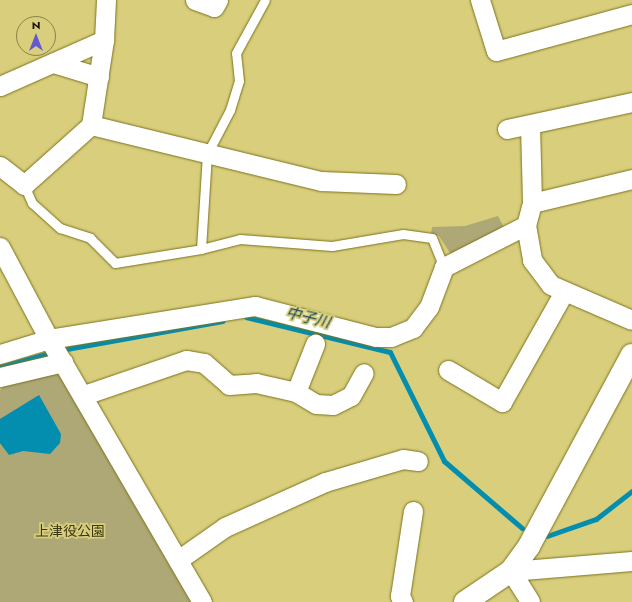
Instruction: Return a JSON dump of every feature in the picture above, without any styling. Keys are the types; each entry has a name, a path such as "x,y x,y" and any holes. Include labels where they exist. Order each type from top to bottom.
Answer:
{"street":[{"path":"0,166 24,185 91,125 104,40 106,0"},
{"path":"195,0 214,7 218,0"},
{"path":"480,0 496,51 632,14"},
{"path":"0,86 53,64 104,40"},
{"path":"53,64 99,77"},
{"path":"506,129 632,102"},
{"path":"91,125 321,181 396,184"},
{"path":"530,125 532,203 526,226 532,260 541,276 564,292 632,320"},
{"path":"532,203 632,179"},
{"path":"0,354 56,350 255,306 376,337 391,337 413,328 429,307 444,266 526,226"},
{"path":"0,247 56,350 202,602"},
{"path":"448,370 502,402 564,292"},
{"path":"296,392 315,344"},
{"path":"0,377 56,350"},
{"path":"465,602 511,571 529,546 632,355"},
{"path":"84,396 186,360 204,363 228,385 256,383 296,392 316,404 333,405 351,396 364,373"},
{"path":"178,560 225,527 325,482 403,459 418,461"},
{"path":"403,602 400,596 413,511"},
{"path":"511,571 632,561"},
{"path":"511,571 530,602"}],"lane":[{"path":"201,249 207,154 230,110 239,81 236,53 265,0"},
{"path":"24,185 32,203 60,228 90,238 115,263 201,249 240,240 332,246 403,234 432,238 444,266"}],"green space":[{"path":"498,216 507,233 452,256 439,236 431,234 432,227 465,226"},
{"name":"上津役公園","path":"58,372 192,602 0,602 0,390 6,383"}],"water":[{"path":"39,395 61,434 60,443 50,454 23,451 9,455 0,443 0,419"}],"waterway":[{"name":"中子川","path":"246,317 390,352 444,461 522,528"},
{"name":"中子川","path":"61,350 222,321"},
{"name":"中子川","path":"0,367 53,352"},
{"name":"中子川","path":"547,536 596,519 632,491"}]}
